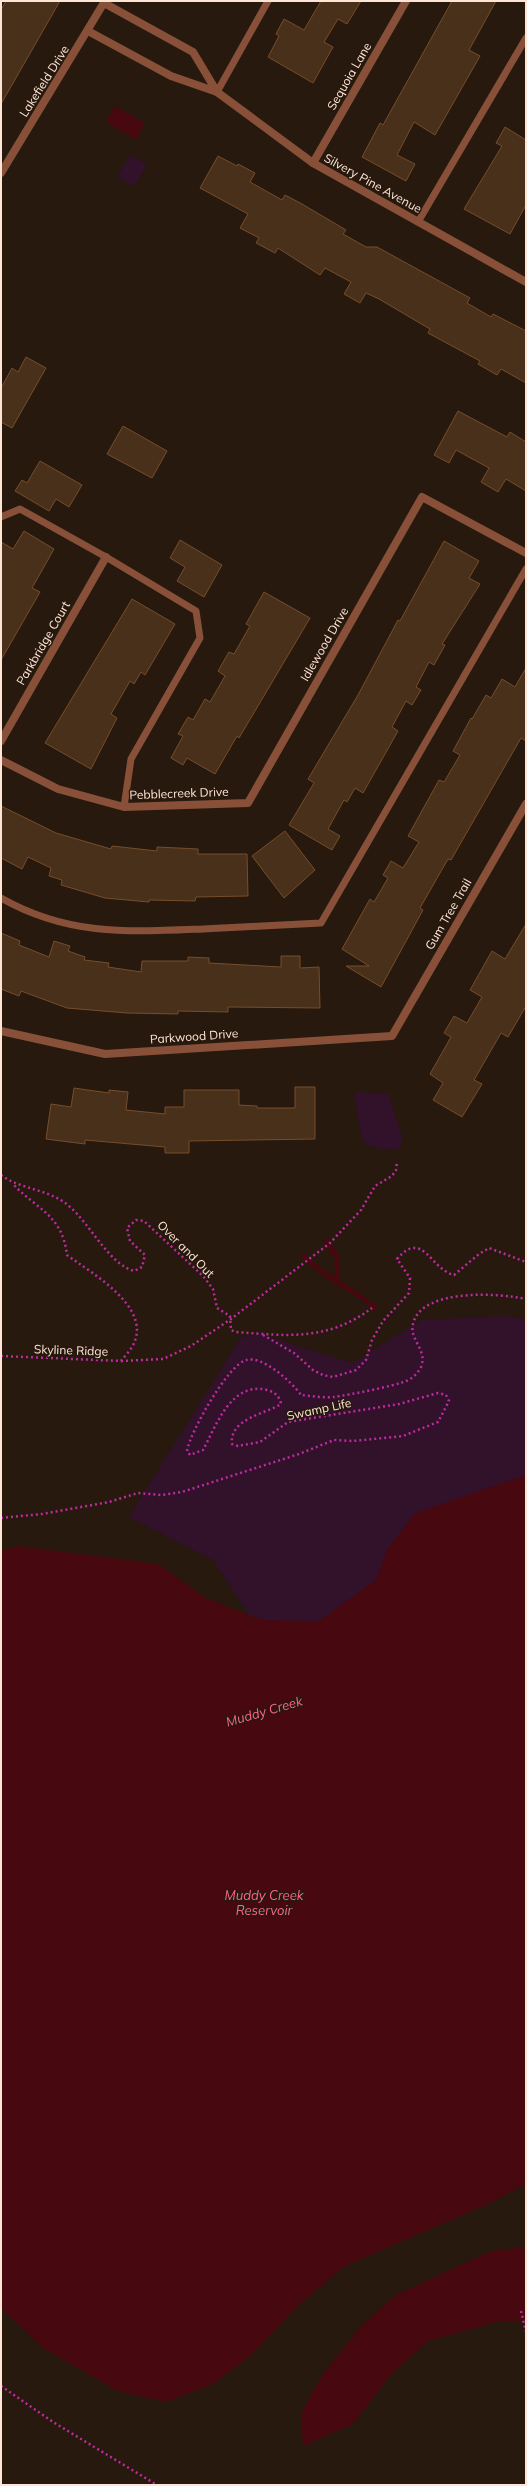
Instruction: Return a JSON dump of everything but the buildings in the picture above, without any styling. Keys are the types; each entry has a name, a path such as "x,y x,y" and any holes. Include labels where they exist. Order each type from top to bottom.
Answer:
{"street":[{"name":"Sequoia Lane","path":"313,163 406,1"},
{"name":"Silvery Pine Avenue","path":"105,2 193,52 217,92"},
{"name":"Lakefield Drive","path":"1,173 105,2"},
{"name":"Silvery Pine Avenue","path":"88,31 171,76 217,92 313,163 526,282"},
{"name":"Idlewood Drive","path":"248,803 422,497 526,553"},
{"name":"Parkbridge Court","path":"1,741 106,557"},
{"name":"Pebblecreek Drive","path":"1,760 58,789 124,807 248,803"},
{"name":"Gum Tree Trail","path":"392,1036 526,804"},
{"name":"Parkwood Drive","path":"1,1032 105,1054 392,1036"}],"lane":[{"path":"217,92 268,1"},
{"path":"418,222 526,38"},
{"path":"1,517 20,509 106,557 196,611 200,638 131,759 124,807"},
{"path":"1,898 20,909 73,926 127,932 322,923 526,569"}],"path":[{"path":"121,1361 163,1359 192,1346 231,1319 328,1244 361,1210 375,1186 392,1176 396,1170 397,1162"},
{"name":"Over and Out","path":"1,1175 12,1183 36,1190 68,1205 116,1260 134,1271 142,1267 145,1255 130,1241 127,1228 136,1220 144,1221 203,1276 213,1289 217,1308 231,1319 231,1330 261,1334"},
{"name":"Skyline Ridge","path":"1,1356 121,1361 133,1346 136,1332 127,1303 107,1283 67,1255 66,1240 54,1219 12,1183"},
{"path":"261,1334 294,1353 312,1370 333,1377 345,1375 356,1370 366,1360 372,1340 383,1321 409,1293 410,1278 397,1259 404,1250 416,1248 423,1251 446,1273 454,1275 479,1254 489,1248 526,1262"},
{"name":"Swamp Life","path":"1,1518 42,1514 144,1493 161,1495 203,1486 334,1440 353,1441 403,1436 438,1422 449,1401 446,1395 438,1393 399,1404 288,1422 260,1442 238,1446 232,1444 231,1438 235,1430 247,1419 281,1404 280,1398 272,1391 262,1389 249,1391 229,1404 216,1422 202,1450 190,1455 187,1451 192,1432 222,1384 239,1364 247,1360 258,1361 276,1371 295,1386 301,1395 334,1397 400,1383 414,1376 421,1368 423,1359 422,1350 417,1343 412,1325 417,1315 430,1303 439,1298 480,1295 512,1295 526,1298"},
{"path":"261,1334 274,1336 324,1332 332,1327 354,1321 372,1308"},
{"path":"521,2311 526,2332"},
{"path":"1,2386 53,2422 157,2485"}],"shaded area":[{"path":"130,155 147,164 134,187 117,177"},
{"path":"359,1092 389,1094 402,1137 400,1148 390,1149 375,1147 362,1140 354,1094"},
{"path":"504,1316 526,1319 526,2038 213,1560 129,1517 241,1337 261,1334 352,1363 421,1320"}],"water":[{"path":"115,106 145,123 136,140 106,122"},
{"name":"Muddy Creek Reservoir","path":"526,1475 526,2184 486,2205 345,2266 301,2303 249,2357 213,2384 165,2402 118,2391 43,2348 1,2308 1,1550 19,1546 158,1564 206,1598 262,1620 319,1621 376,1580 387,1550 415,1513"},
{"path":"526,2247 526,2322 496,2322 428,2341 393,2372 353,2424 303,2446 301,2413 323,2374 364,2323 396,2295 491,2251"}],"waterway":[{"path":"326,1241 337,1257 337,1282"},
{"path":"304,1256 321,1271 367,1301 375,1308"}],"water label":[{"name":"Muddy Creek","path":"264,1711"}]}
